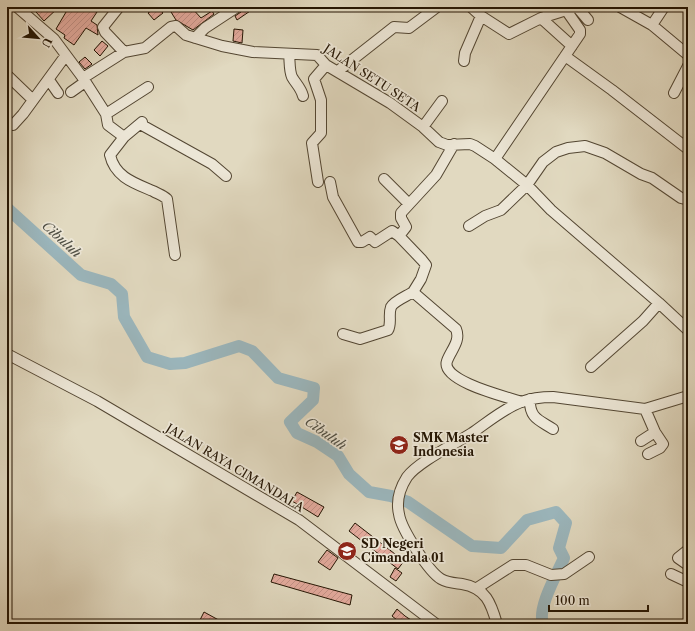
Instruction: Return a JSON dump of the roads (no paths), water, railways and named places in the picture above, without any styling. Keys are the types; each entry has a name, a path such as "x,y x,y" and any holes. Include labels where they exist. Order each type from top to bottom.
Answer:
{"street":[{"path":"119,7 103,27 105,32 124,52"},
{"path":"194,38 200,31 237,7"},
{"path":"471,7 481,16 509,34 542,17 577,7 588,20"},
{"path":"620,7 652,25 688,53"},
{"path":"652,25 664,7"},
{"path":"19,8 54,39 84,80 106,114 110,127 124,137"},
{"path":"338,71 394,27 409,28 431,9"},
{"path":"495,159 572,46 580,31 566,10"},
{"path":"464,61 465,53 481,16"},
{"path":"542,17 565,35"},
{"path":"542,17 572,46"},
{"name":"JALAN SETU SETA","path":"71,92 84,80 124,52 145,48 171,27 176,26 186,35 222,46 253,52 317,55 326,65 385,100 423,127 439,142 447,145 454,144 475,146 495,159 527,185 551,210 659,303 688,330"},
{"path":"289,54 291,73 303,96"},
{"path":"13,125 49,80 66,55"},
{"path":"565,56 612,90 688,150"},
{"path":"318,182 312,143 321,133 321,100 314,79 326,65"},
{"path":"674,93 688,66"},
{"path":"7,75 33,100"},
{"path":"49,80 58,92"},
{"path":"106,114 148,87"},
{"path":"423,127 442,101"},
{"path":"175,254 167,199 125,179 119,174 110,157 124,137 141,123 155,134 206,160 226,176"},
{"path":"399,236 406,227 400,218 401,213 436,175 454,144"},
{"path":"469,226 485,216 501,210 527,185 543,162 556,152 585,146 605,153 641,174 652,178 681,198 688,198"},
{"path":"384,179 409,204"},
{"path":"330,182 333,196 358,242 362,242 370,237 375,242 392,231 399,236 426,266 421,279 413,292 392,306 390,312 390,326 385,332 360,339 343,334"},
{"path":"413,292 456,329 457,342 447,362 447,368 450,374 479,388 526,400 532,415 553,429"},
{"path":"591,367 643,321 659,303"},
{"name":"JALAN RAYA CIMANDALA","path":"7,354 97,401 299,520 436,624"},
{"path":"497,624 491,604 477,588 444,581 426,564 399,517 398,500 408,476 413,471 511,406 526,400 540,397 553,397 645,409 688,396"},
{"path":"645,409 654,432 663,444 660,448 648,454"},
{"path":"641,441 654,432"},
{"path":"688,550 678,558 688,565"},
{"path":"477,588 513,565 518,564 551,575 564,574 589,557"},
{"path":"671,574 688,582"}],"waterway":[{"name":"Cibuluh","path":"7,208 81,275 111,284 122,294 124,317 147,357 170,364 185,363 239,346 252,351 278,378 314,388 313,400 290,422 297,433 317,442 338,456 349,474 369,492 391,496 408,502 472,546 501,548 527,520 556,512 566,523 559,548 564,558 545,600 542,617 543,624"}],"place":[{"name":"SMK Master Indonesia","path":"399,445"},
{"name":"SD Negeri Cimandala 01","path":"347,551"}]}
